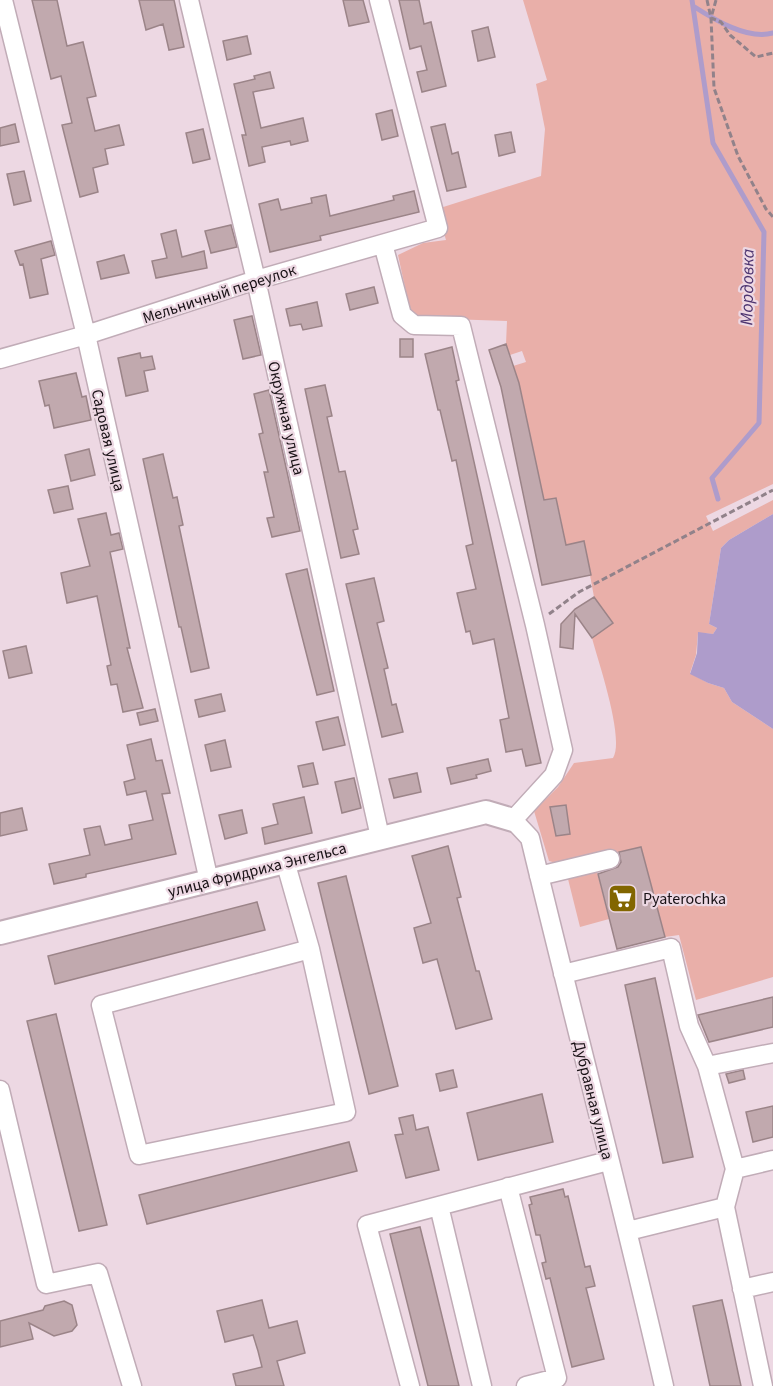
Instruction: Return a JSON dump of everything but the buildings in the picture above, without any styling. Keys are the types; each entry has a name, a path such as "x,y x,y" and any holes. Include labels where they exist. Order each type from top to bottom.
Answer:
{"main road":[{"name":"улица Фридриха Энгельса","path":"0,933 486,812 513,820"}],"street":[{"name":"Садовая улица","path":"3,0 86,335 209,881"},
{"name":"Окружная улица","path":"189,0 256,280 380,837"},
{"name":"Мельничный переулок","path":"0,358 86,335 256,280 438,228 379,0"},
{"path":"383,244 402,315 414,325 461,326 563,750 554,776 513,820"},
{"name":"Дубравная улица","path":"513,820 530,838 608,1161 628,1231 664,1386"},
{"path":"539,876 610,859"},
{"path":"285,861 310,949 346,1112 139,1155 101,1005 310,949"},
{"path":"563,974 671,948 689,1026 707,1066 735,1169 725,1207 742,1289 766,1366 763,1386"},
{"path":"707,1066 773,1053"},
{"path":"0,1090 46,1284 98,1273 132,1386"},
{"path":"735,1169 773,1160"},
{"path":"410,1386 367,1226 608,1161"},
{"path":"508,1187 557,1378 526,1386"},
{"path":"439,1206 482,1386"},
{"path":"628,1231 725,1207"},
{"path":"742,1289 773,1282"}],"path":[{"path":"707,0 711,18 714,88 738,156 766,209 773,217"},
{"path":"711,18 716,0"},
{"path":"711,18 721,22 730,35 756,57 773,53"},
{"path":"534,625 579,592 773,490"}],"shaded area":[{"path":"523,0 773,0 773,484 706,516 713,531 773,500 773,514 729,540 721,548 709,624 717,628 713,634 698,633 696,655 690,673 708,683 724,688 732,702 773,729 773,977 696,1000 679,935 665,937 641,847 563,865 549,861 534,811 558,787 574,763 613,758 616,748 613,718 592,638 612,623 594,597 584,542 560,547 562,524 556,498 544,500 519,383 513,366 526,362 522,351 510,355 506,344 507,321 420,318 410,310 398,255 423,243 446,240 437,209 541,176 545,129 536,84 547,80"},
{"path":"773,514 773,729 732,702 724,688 690,674 697,653 698,632 713,634 717,628 709,624 721,548 729,540"},
{"path":"597,872 609,919 580,927 568,879"}],"waterway":[{"name":"Мордовка","path":"692,0 713,143 764,232 759,423 712,478 718,499"},
{"path":"693,6 721,23 742,31 753,34 773,33"}],"place":[{"name":"Pyaterochka","path":"622,898"}]}
